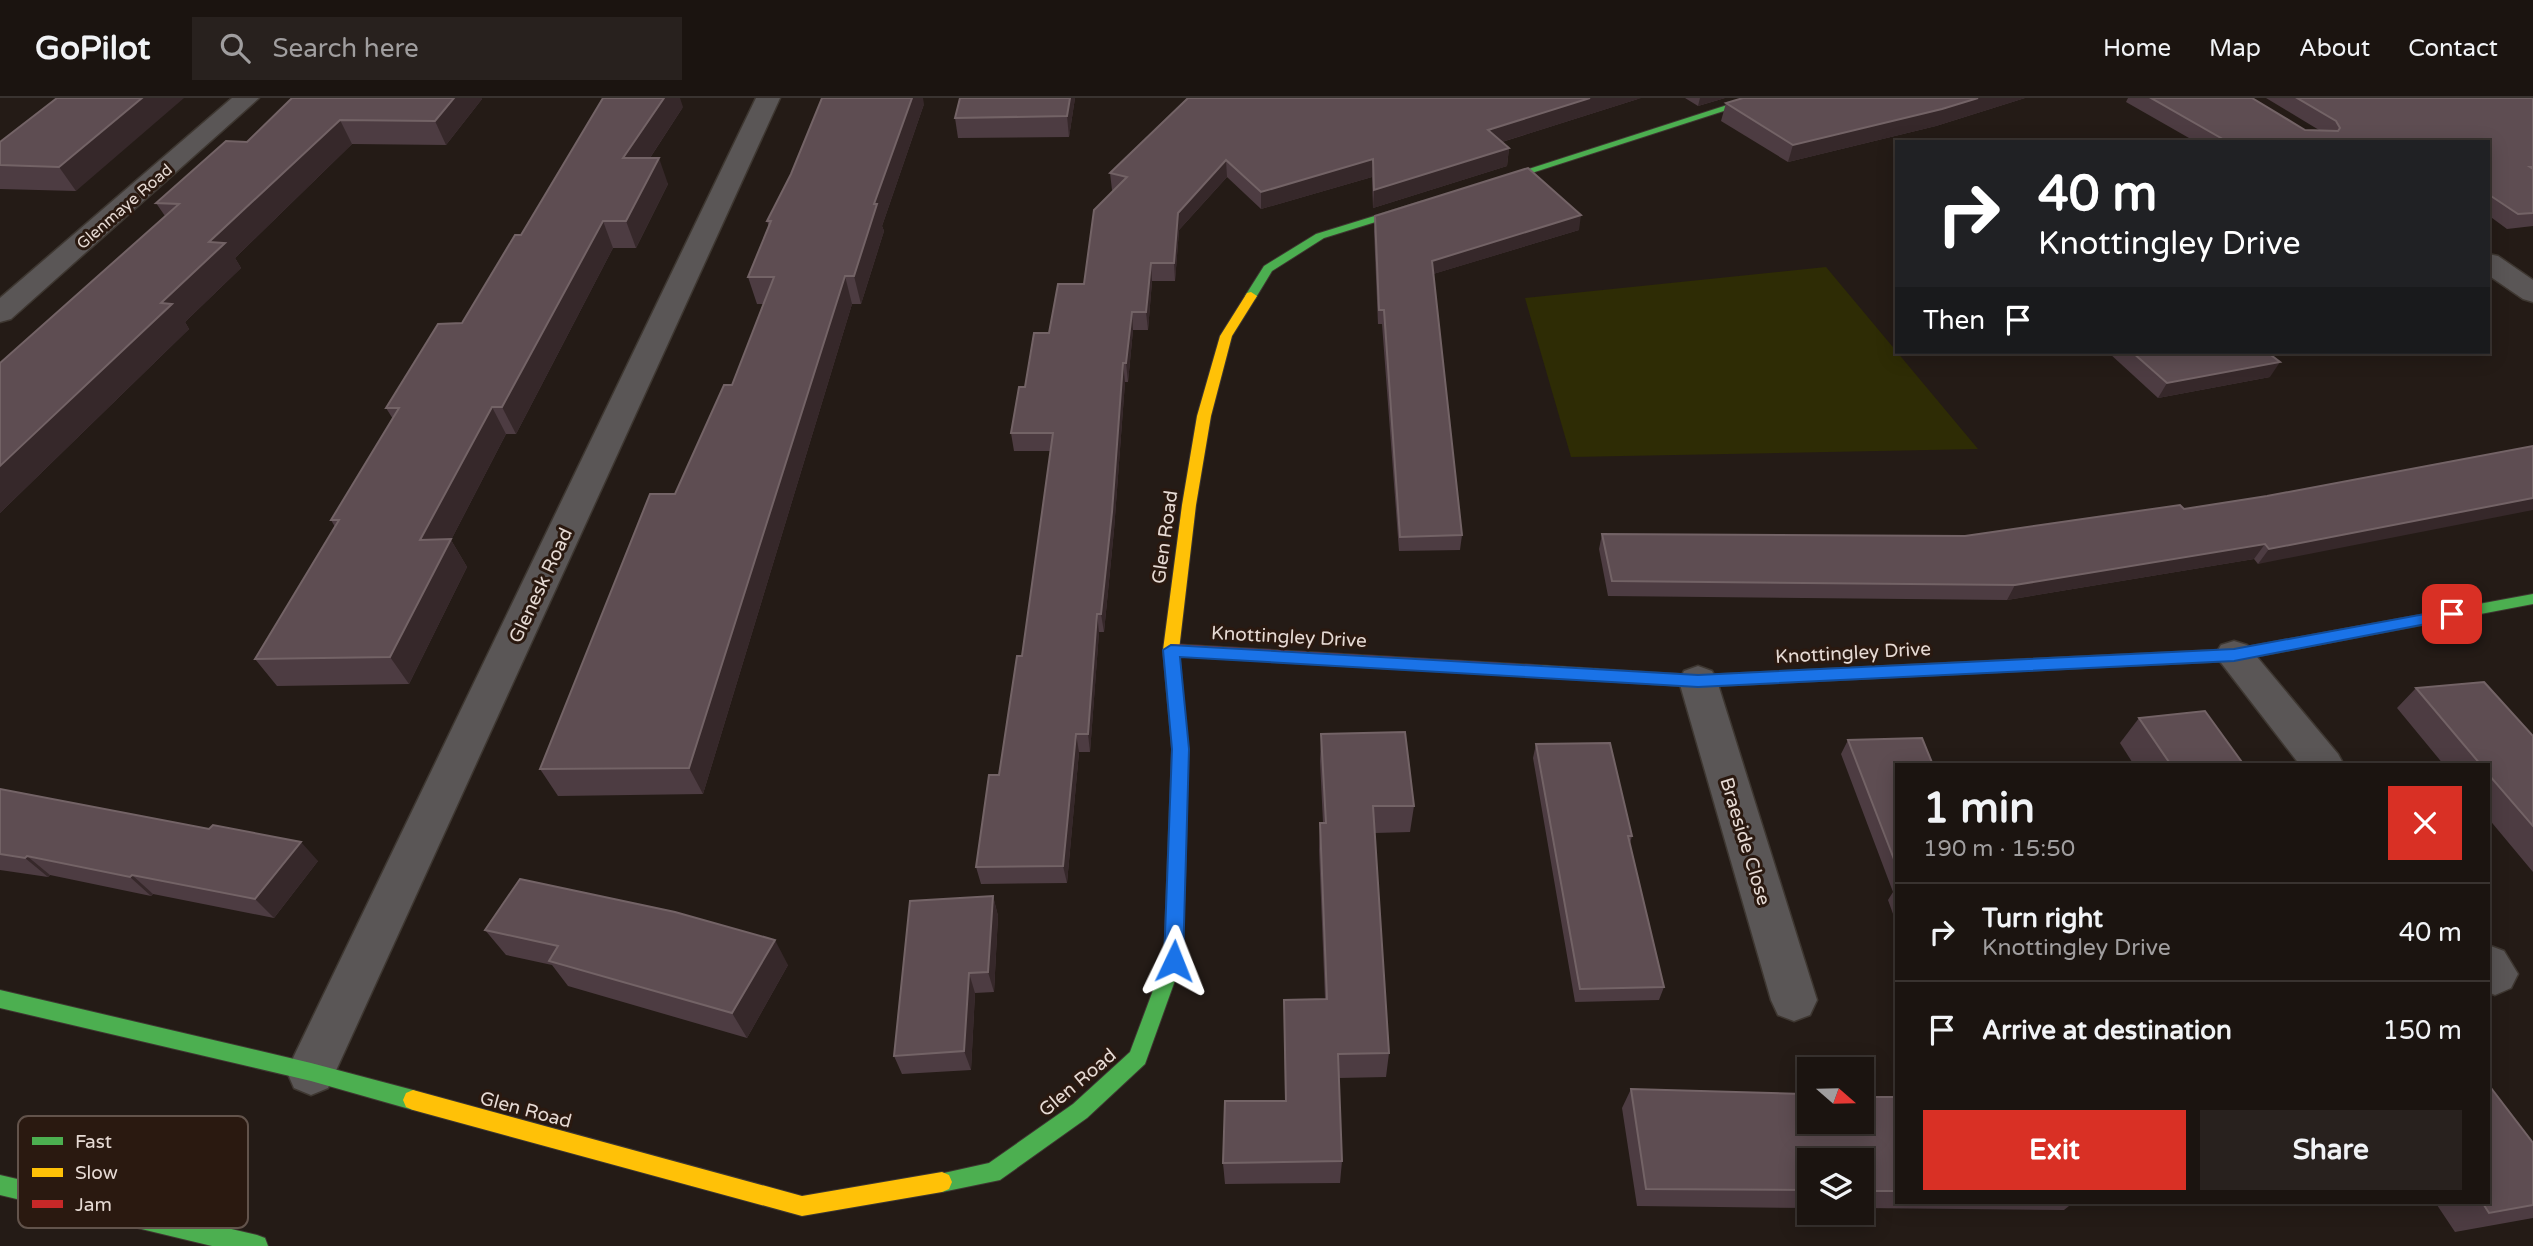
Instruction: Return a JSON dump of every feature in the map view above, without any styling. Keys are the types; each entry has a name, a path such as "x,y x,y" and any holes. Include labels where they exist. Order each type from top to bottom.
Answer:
{"street":[{"name":"Glenmaye Road","path":"0,313 247,98"},
{"name":"Glenesk Road","path":"311,1072 768,98"},
{"path":"1464,191 1759,98"},
{"name":"Glen Road","path":"0,999 311,1072 802,1206 993,1172 1080,1111 1138,1058 1174,961 1180,749 1171,650 1189,505 1200,442 1226,336 1268,269 1320,236 1438,199"},
{"path":"2490,263 2533,293"},
{"name":"Knottingley Drive","path":"1171,650 1698,681 2234,655 2533,599"},
{"path":"2234,655 2322,763"},
{"name":"Braeside Close","path":"1698,681 1794,1000"},
{"path":"0,1185 18,1189"},
{"path":"181,1228 257,1246"}],"shaded area":[{"path":"1826,267 1895,350 1895,354 1899,354 1978,449 1571,457 1525,298"}],"building":[{"path":"57,98 142,98 59,167 0,165 0,142"},
{"path":"292,98 454,98 435,121 340,120 209,242 225,243 161,303 172,304 0,466 0,363 179,204 156,203 226,141 247,142"},
{"path":"603,98 664,98 623,158 659,158 626,221 603,221 502,407 492,407 420,540 451,539 390,657 255,659 339,520 331,520 399,408 386,408 438,324 462,323 515,235 521,235"},
{"path":"822,98 912,98 874,204 877,204 854,276 845,276 689,768 540,769 650,494 675,494 724,385 732,385 774,277 748,277 771,221 767,221 791,174"},
{"path":"960,98 1070,98 1067,116 955,118"},
{"path":"1188,98 1590,98 1488,130 1509,148 1374,190 1373,159 1261,192 1226,160 1178,213 1174,263 1151,263 1146,312 1132,312 1126,363 1123,363 1112,512 1101,614 1097,614 1088,734 1076,734 1063,866 976,867 989,775 999,775 1017,656 1022,656 1053,433 1011,433 1019,387 1025,387 1034,333 1049,333 1058,284 1084,284 1094,210 1127,177 1110,173"},
{"path":"1743,98 1978,98 1793,145 1726,103"},
{"path":"2151,98 2252,98 2305,130 2338,131 2340,128 2336,121 2297,98 2533,98 2533,167 2530,167 2533,169 2533,213 2518,214 2490,195 2490,140 2224,140"},
{"path":"1528,168 1581,215 1432,261 1462,535 1400,537 1384,310 1379,310 1375,216"},
{"path":"2134,354 2270,354 2280,362 2167,383"},
{"path":"2533,446 2533,498 2269,549 2265,544 2015,585 1612,581 1602,534 1965,536 2180,505 2184,509 2267,496"},
{"path":"2484,682 2533,736 2533,826 2490,776 2490,763 2479,763 2416,688"},
{"path":"2205,711 2243,763 2170,763 2139,718"},
{"path":"1405,732 1414,806 1373,806 1389,1053 1338,1054 1342,1161 1223,1163 1225,1101 1286,1101 1284,1000 1327,999 1320,823 1326,823 1321,734"},
{"path":"1922,738 1932,763 1895,763 1895,862 1848,740"},
{"path":"1610,743 1632,836 1628,836 1664,987 1580,989 1536,744"},
{"path":"0,789 209,829 213,825 301,842 255,899 132,875 130,877 27,856 25,858 0,854"},
{"path":"520,879 675,912 775,940 732,1013 549,961 558,946 485,930"},
{"path":"993,896 988,972 969,973 964,1051 894,1056 910,901"},
{"path":"2490,1087 2533,1143 2533,1205 2489,1213 2483,1204 2490,1204"},
{"path":"1631,1089 1797,1094 1797,1134 1874,1134 1874,1097 1895,1097 1895,1191 1874,1191 1874,1148 1797,1148 1797,1190 1646,1189"}],"traffic: fast":[{"path":"1481,186 1759,98"},
{"path":"1251,296 1268,269 1320,236 1423,204"},
{"path":"2086,662 2234,655 2533,599"},
{"path":"942,1182 993,1173 1080,1111 1138,1058 1173,961 1177,853"},
{"path":"0,999 311,1072 413,1100"},
{"path":"0,1185 18,1189"},
{"path":"181,1228 257,1246"}],"traffic: slow":[{"path":"1177,853 1180,749 1171,650 1189,505 1204,416 1226,336 1251,296"},
{"path":"1535,671 1698,681 2086,662"},
{"path":"413,1100 802,1206 942,1182"}],"traffic: jam":[{"path":"1171,650 1535,671"}],"route":[{"path":"1174,961 1180,749 1171,650 1698,681 2234,655 2452,614"}]}
